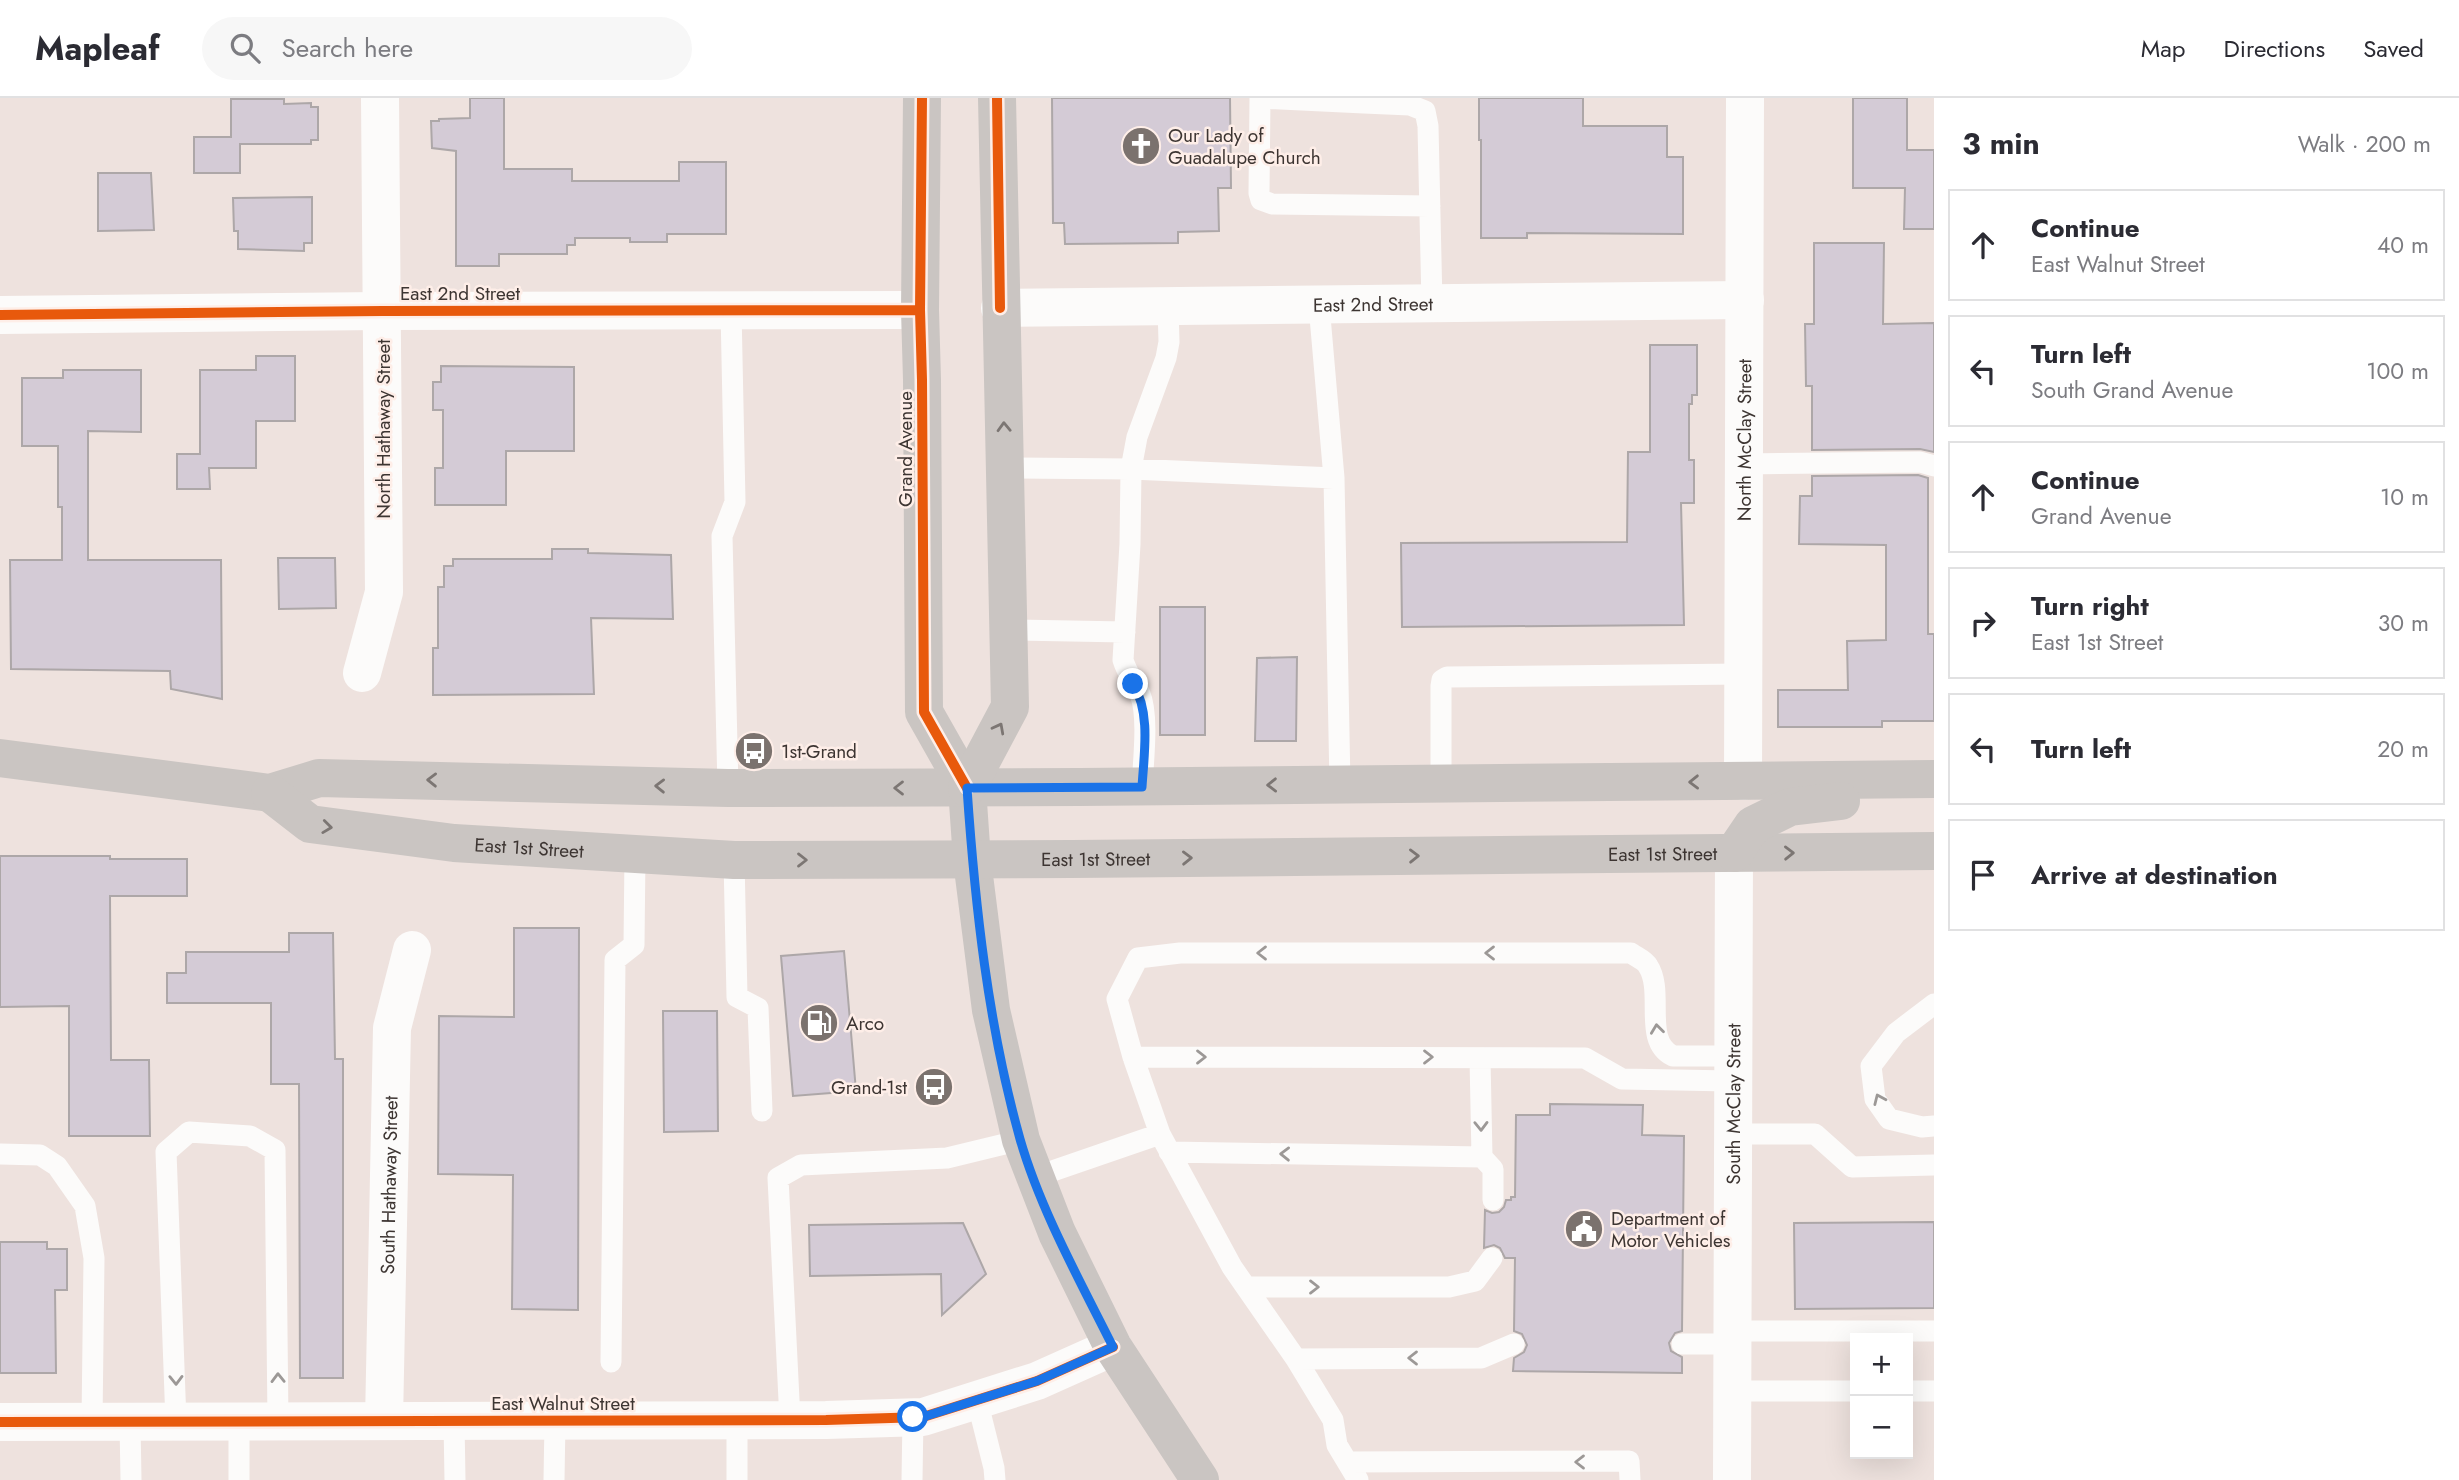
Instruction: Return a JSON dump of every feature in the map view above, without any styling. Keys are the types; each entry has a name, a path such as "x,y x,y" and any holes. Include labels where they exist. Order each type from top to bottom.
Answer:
{"main road":[{"name":"Grand Avenue","path":"922,98 919,310 922,380 924,712 967,788 972,860 991,1010 1020,1140 1057,1233 1113,1347 1200,1480"},
{"path":"967,788 1010,707 997,98"},
{"path":"0,758 270,793 319,778 728,788 1934,779"},
{"path":"1734,853 1753,825 1790,807 1934,791"},
{"name":"East 1st Street","path":"270,793 310,824 454,843 734,860 1934,851"}],"street":[{"name":"North Hathaway Street","path":"362,673 384,592 380,98"},
{"name":"North McClay Street","path":"1743,781 1745,98"},
{"name":"East 2nd Street","path":"1000,309 1745,300"},
{"name":"East 2nd Street","path":"0,315 919,310"},
{"name":"South McClay Street","path":"1731,1480 1734,853"},
{"name":"South Hathaway Street","path":"384,1421 392,1028 412,950"},
{"name":"East Walnut Street","path":"0,1422 790,1420 923,1417 1037,1381 1113,1347"}],"lane":[{"path":"1430,206 1272,204 1261,200 1260,98 1363,101 1410,105 1425,111 1428,126 1430,206 1432,304"},
{"path":"1319,305 1334,478 1340,785"},
{"path":"1142,787 1145,734 1140,695 1123,660 1131,469 1138,437 1166,358 1169,342 1168,307"},
{"path":"728,788 722,536 735,502 731,310"},
{"path":"1744,464 1920,462 1934,466"},
{"path":"1005,468 1131,469 1334,478"},
{"path":"1010,629 1125,632"},
{"path":"1441,784 1441,686 1442,680 1447,677 1743,674"},
{"path":"611,1362 615,960 634,945 635,854"},
{"path":"734,860 737,997 758,1008 762,1111"},
{"path":"1630,1480 1629,1461 1353,1471 1336,1445 1333,1420 1296,1359 1232,1267 1165,1143 1133,1057 1117,999 1138,958 1180,953 1631,953 1647,964 1656,983 1656,1026 1659,1042 1665,1052 1731,1069"},
{"path":"1934,1004 1896,1033 1871,1066 1875,1099 1889,1119 1922,1127 1934,1126"},
{"path":"1133,1057 1586,1058 1622,1079 1731,1069"},
{"path":"1480,1058 1482,1157 1493,1169 1493,1200"},
{"path":"176,1422 166,1152 189,1132 250,1136 275,1150 278,1421"},
{"path":"1731,1135 1815,1135 1852,1167 1934,1165"},
{"path":"790,1420 778,1178 801,1165 947,1158 1020,1140"},
{"path":"1035,1177 1165,1143 1482,1157"},
{"path":"0,1154 40,1155 57,1166 85,1206 94,1258 92,1422"},
{"path":"1246,1287 1449,1287 1475,1281 1492,1258"},
{"path":"1682,1345 1731,1337 1934,1331"},
{"path":"1296,1359 1481,1358 1514,1344"},
{"path":"1731,1391 1850,1391"},
{"path":"1913,1391 1934,1391"},
{"path":"976,1400 995,1480"},
{"path":"912,1480 913,1417"},
{"path":"737,1420 737,1480"},
{"path":"454,1421 455,1480"},
{"path":"554,1480 555,1421"},
{"path":"130,1422 131,1480"},
{"path":"239,1422 239,1480"}],"building":[{"path":"470,98 504,98 504,169 572,169 572,181 679,181 679,162 726,162 726,234 667,234 667,242 630,242 630,238 575,238 575,245 567,245 567,254 499,254 499,266 456,266 456,151 432,148 431,121 470,118"},
{"name":"Our Lady of Guadalupe Church","path":"1052,98 1230,98 1231,188 1218,188 1219,231 1178,232 1178,243 1065,244 1064,223 1053,223"},
{"path":"1479,98 1583,98 1583,126 1667,126 1667,157 1683,157 1683,234 1527,233 1527,238 1481,238"},
{"path":"1853,98 1907,98 1907,150 1934,150 1934,229 1904,229 1905,188 1853,188"},
{"path":"231,99 284,99 284,104 311,103 311,107 318,107 318,140 311,140 311,144 240,144 240,173 194,173 194,137 231,137"},
{"path":"98,173 151,173 154,230 98,231"},
{"path":"312,197 312,243 304,243 304,251 238,249 238,231 234,231 233,198"},
{"path":"1814,243 1884,243 1883,324 1934,323 1934,452 1920,449 1812,450 1812,386 1806,386 1805,324 1814,324"},
{"path":"1650,345 1697,345 1697,395 1692,395 1692,404 1689,404 1689,460 1694,460 1694,503 1681,503 1684,625 1402,627 1401,543 1627,542 1628,452 1650,452"},
{"path":"256,356 295,356 295,421 256,421 256,468 209,468 210,489 177,489 177,454 200,454 200,370 256,370"},
{"path":"441,366 574,367 574,451 506,451 506,505 435,505 435,468 443,468 443,410 433,410 433,382 441,382"},
{"path":"63,370 141,370 141,432 88,431 88,560 221,560 222,699 171,689 170,671 11,669 10,560 62,560 62,507 58,507 58,446 22,446 22,378 63,378"},
{"path":"1918,475 1928,478 1928,634 1934,634 1934,721 1882,721 1882,727 1778,727 1778,690 1848,690 1847,641 1886,640 1886,545 1799,544 1800,496 1812,496 1812,476"},
{"path":"552,549 588,549 588,553 671,555 673,619 591,618 594,694 433,695 433,648 438,648 438,587 444,587 444,566 453,566 453,559 552,559"},
{"path":"278,558 335,558 336,608 279,609"},
{"path":"1160,607 1205,607 1205,735 1160,735"},
{"path":"1297,657 1296,741 1255,741 1257,658"},
{"path":"0,856 187,859 187,896 110,896 111,1060 149,1060 150,1136 69,1136 69,1006 0,1007"},
{"path":"514,928 579,928 578,1310 512,1309 513,1175 438,1174 439,1016 514,1017"},
{"path":"289,933 333,933 335,1059 343,1059 343,1378 300,1378 299,1084 271,1084 271,1003 167,1003 167,973 186,973 186,952 289,952"},
{"name":"Arco","path":"844,951 856,1091 793,1096 781,956"},
{"path":"663,1011 717,1011 718,1131 664,1132"},
{"name":"Department of Motor Vehicles","path":"1550,1104 1643,1105 1642,1135 1684,1136 1682,1331 1675,1333 1669,1343 1671,1351 1682,1357 1682,1373 1513,1371 1514,1358 1524,1352 1527,1345 1522,1334 1514,1331 1515,1258 1505,1258 1500,1248 1494,1245 1484,1248 1485,1210 1499,1212 1506,1200 1515,1197 1516,1115 1550,1115"},
{"path":"1934,1222 1934,1308 1795,1309 1794,1223"},
{"path":"963,1223 986,1274 942,1315 941,1274 810,1276 809,1225"},
{"path":"0,1242 47,1242 47,1249 67,1249 67,1290 55,1290 56,1373 0,1373"}],"cycle path":[{"path":"922,98 920,310 924,712 967,788"},
{"path":"997,98 1000,308"},
{"path":"0,315 920,310"},
{"path":"0,1422 826,1420 923,1417 1037,1381 1113,1347"}],"place":[{"name":"Our Lady of Guadalupe Church","path":"1141,146"},
{"name":"1st-Grand","path":"754,751"},
{"name":"Arco","path":"819,1023"},
{"name":"Grand-1st","path":"934,1087"},
{"name":"Department of Motor Vehicles","path":"1584,1229"}],"route":[{"path":"913,1417 923,1417 1037,1381 1113,1347 1057,1233 1020,1140 991,1010 972,860 967,788 1142,787 1145,734 1140,695 1133,684"}]}
